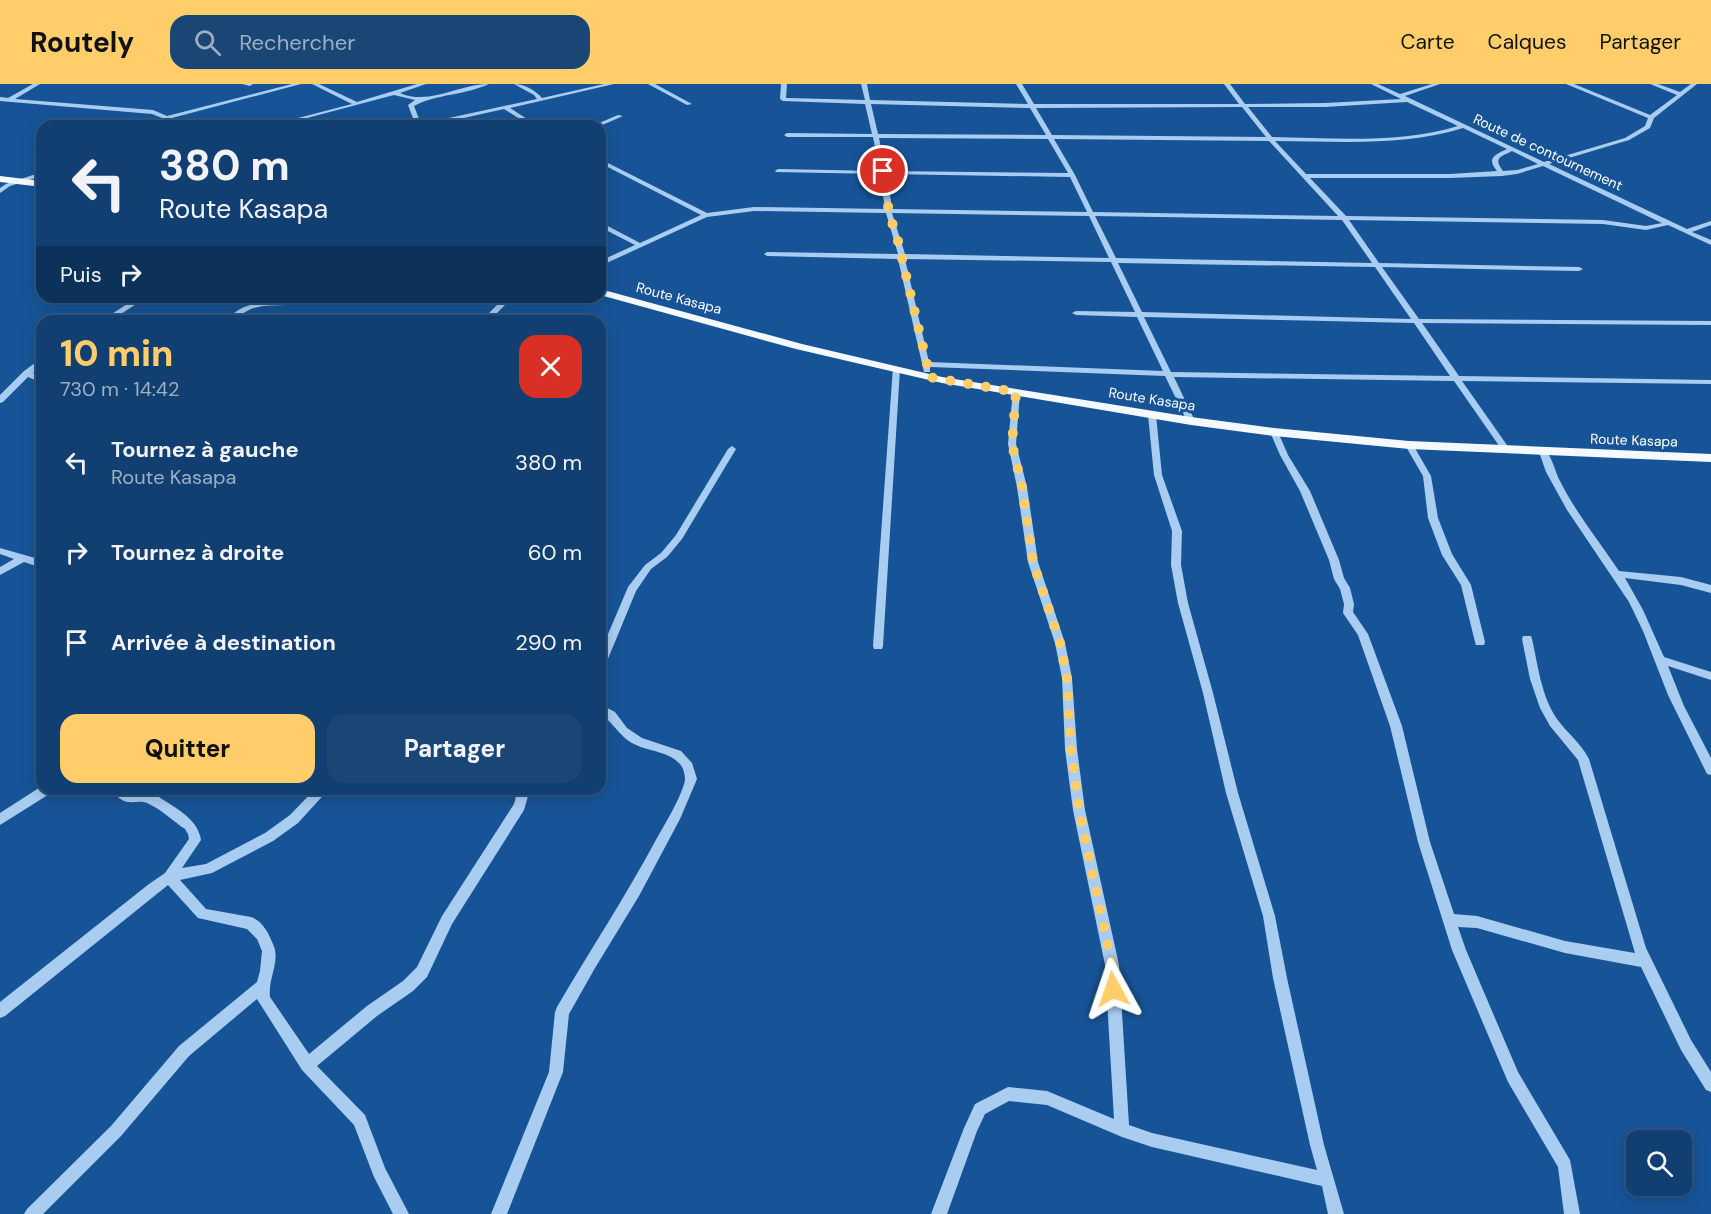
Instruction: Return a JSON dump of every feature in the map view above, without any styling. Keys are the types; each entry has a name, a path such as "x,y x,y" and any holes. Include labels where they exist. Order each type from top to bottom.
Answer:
{"main road":[{"path":"4,182 36,183"},
{"name":"Route Kasapa","path":"606,294 800,347 928,377 1152,415 1274,432 1409,445 1711,458"}],"street":[{"path":"0,106 38,84"},
{"path":"245,84 250,84"},
{"path":"168,117 298,84"},
{"path":"315,84 357,104"},
{"path":"310,120 423,84"},
{"path":"417,120 411,105 425,98 486,84"},
{"path":"517,84 536,94 540,99"},
{"path":"447,120 611,84"},
{"path":"651,84 690,104"},
{"path":"784,84 783,99 788,100 1030,106 1325,105 1408,100"},
{"path":"864,84 883,171 889,213 902,258 928,377"},
{"path":"1019,84 1072,175 1191,420"},
{"path":"1227,84 1271,140 1346,219 1505,448"},
{"name":"Route de contournement","path":"1374,84 1711,243"},
{"path":"1400,96 1437,84"},
{"path":"1569,84 1651,117"},
{"path":"1653,84 1680,94"},
{"path":"1305,176 1502,174 1528,171 1627,139 1648,127 1651,117 1694,84"},
{"path":"395,93 403,97 425,98"},
{"path":"0,99 140,110 174,120"},
{"path":"504,107 526,120"},
{"path":"606,122 620,116"},
{"path":"787,135 1381,140 1447,131 1463,126"},
{"path":"1502,174 1495,165 1495,160 1497,156 1512,149"},
{"path":"606,164 706,215"},
{"path":"778,171 1072,175"},
{"path":"22,181 36,176"},
{"path":"0,186 4,182"},
{"path":"0,191 4,182"},
{"path":"606,261 706,215 754,209 889,213 1603,222 1646,228 1670,223"},
{"path":"1688,231 1711,223"},
{"path":"606,227 641,246"},
{"path":"767,254 1579,269"},
{"path":"114,315 134,303"},
{"path":"235,315 246,307 287,303"},
{"path":"491,315 503,303"},
{"path":"1077,314 1415,319 1468,322 1711,323"},
{"path":"927,364 1167,374 1711,382"},
{"path":"0,400 36,366"},
{"path":"878,646 896,369"},
{"path":"27,373 36,378"},
{"path":"1016,392 1012,444 1022,487 1033,562 1060,643 1067,678 1071,749 1079,810 1112,965 1122,1130"},
{"path":"1152,415 1158,475 1177,531 1176,564 1183,603 1232,792 1269,916 1314,1134 1336,1214"},
{"path":"1274,432 1284,455 1305,490 1334,560 1339,579 1345,588 1349,604 1348,613 1363,634 1405,755 1425,842 1448,920 1513,1077 1565,1165 1572,1214"},
{"path":"1409,445 1427,476 1433,518 1447,555 1466,585 1480,642"},
{"path":"606,652 632,590 648,567 664,555 679,537 732,449"},
{"path":"1543,452 1549,470 1566,502 1617,574 1655,643 1669,684 1711,770"},
{"path":"0,551 36,562"},
{"path":"0,571 23,558"},
{"path":"1617,574 1681,581 1711,589"},
{"path":"1527,639 1542,698 1551,719 1575,745 1583,759 1645,961 1686,1045 1711,1085"},
{"path":"1661,660 1711,676"},
{"path":"499,1214 556,1072 562,1012 635,892 676,815 691,779 688,766 677,754 638,741 623,731 612,716 606,712"},
{"path":"0,820 38,795"},
{"path":"0,1011 169,877 195,840 194,832 189,825 148,796 129,798 125,795"},
{"path":"169,877 208,869 269,837 294,819 318,795"},
{"path":"307,1065 372,1011 408,986 422,972 452,912 520,806 523,795"},
{"path":"169,877 202,914 250,923 262,935 269,951 267,971 262,986 264,999 307,1065 360,1120 379,1172 401,1214"},
{"path":"1448,920 1477,922 1565,947 1645,961"},
{"path":"32,1214 116,1131 184,1051 262,986"},
{"path":"939,1214 980,1109 1008,1094 1047,1098 1122,1130 1152,1140 1328,1180"}],"route":[{"path":"883,171 889,213 898,241 927,364 928,377 1016,392 1012,444 1022,487 1033,562 1060,643 1067,678 1071,749 1079,810 1112,965 1113,989"}]}
